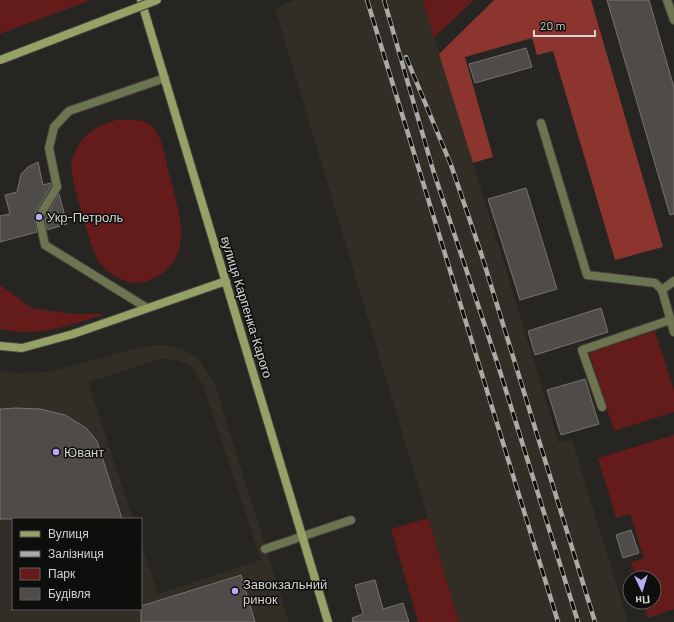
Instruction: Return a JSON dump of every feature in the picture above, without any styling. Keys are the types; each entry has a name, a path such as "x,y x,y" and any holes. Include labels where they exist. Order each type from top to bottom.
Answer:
{"main road":[{"name":"вулиця Карпенка-Карого","path":"141,0 328,622"},
{"path":"0,60 157,0"},
{"path":"0,346 22,348 73,334 226,281"}],"lane":[{"path":"668,0 674,20"},
{"path":"147,308 45,245 39,217 57,187 49,148 54,127 69,111 165,78"},
{"path":"541,123 587,275 655,284 662,290 674,332"},
{"path":"662,290 674,281"},
{"path":"602,407 582,350 670,320"},
{"path":"265,549 351,520"}],"shaded area":[{"path":"295,0 423,0 559,443 572,440 622,602 622,610 624,610 628,622 459,622 275,8"},
{"path":"494,0 591,0 663,247 615,260 553,51 537,55 532,38 465,57 493,157 473,163 439,54"},
{"name":"Ювант","path":"161,345 181,348 198,358 214,382 289,622 0,622 0,371 16,373 49,372 141,347","holes":["161,359 176,360 191,366 203,385 261,560 158,594 142,546 142,610 12,610 12,518 133,518 88,382"]}],"green space":[{"path":"0,0 91,0 0,34"},
{"path":"423,0 474,0 434,38"},
{"path":"116,120 141,121 154,128 163,147 179,213 181,241 178,253 171,265 161,274 141,283 132,283 121,280 111,274 99,262 87,231 72,174 71,166 74,153 82,140 97,128"},
{"path":"0,285 32,308 74,314 106,314 66,326 41,331 28,332 0,329"},
{"path":"655,331 674,390 674,412 614,431 589,352"},
{"path":"674,435 674,609 648,618 646,610 662,610 662,570 634,570 631,562 644,558 630,514 616,518 598,458"},
{"path":"428,518 459,622 418,622 391,529"}],"building":[{"path":"607,0 649,0 674,88 674,214 670,215"},
{"path":"526,48 532,67 475,83 469,64"},
{"path":"38,162 43,185 51,183 51,186 34,215 37,232 0,242 0,216 10,214 5,195 17,192 21,174 28,167"},
{"path":"526,188 557,289 520,300 488,199"},
{"path":"59,194 67,224 47,230 45,218"},
{"path":"601,308 608,332 535,355 528,331"},
{"path":"585,379 599,424 561,435 547,390"},
{"path":"0,409 40,409 65,415 86,428 97,441 122,518 0,519"},
{"path":"631,530 639,553 623,558 616,535"},
{"name":"Завокзальний ринок","path":"241,575 255,622 141,622 142,606"},
{"path":"375,580 383,609 403,603 409,622 353,622 352,618 363,614 355,585"}],"railway":[{"path":"367,0 558,622"},
{"path":"384,0 433,170 498,365 578,622"},
{"path":"406,57 451,165 481,253 595,622"}],"place":[{"name":"Укр-Петроль","path":"39,217"},
{"name":"Ювант","path":"56,452"},
{"name":"Завокзальний ринок","path":"235,591"}]}
